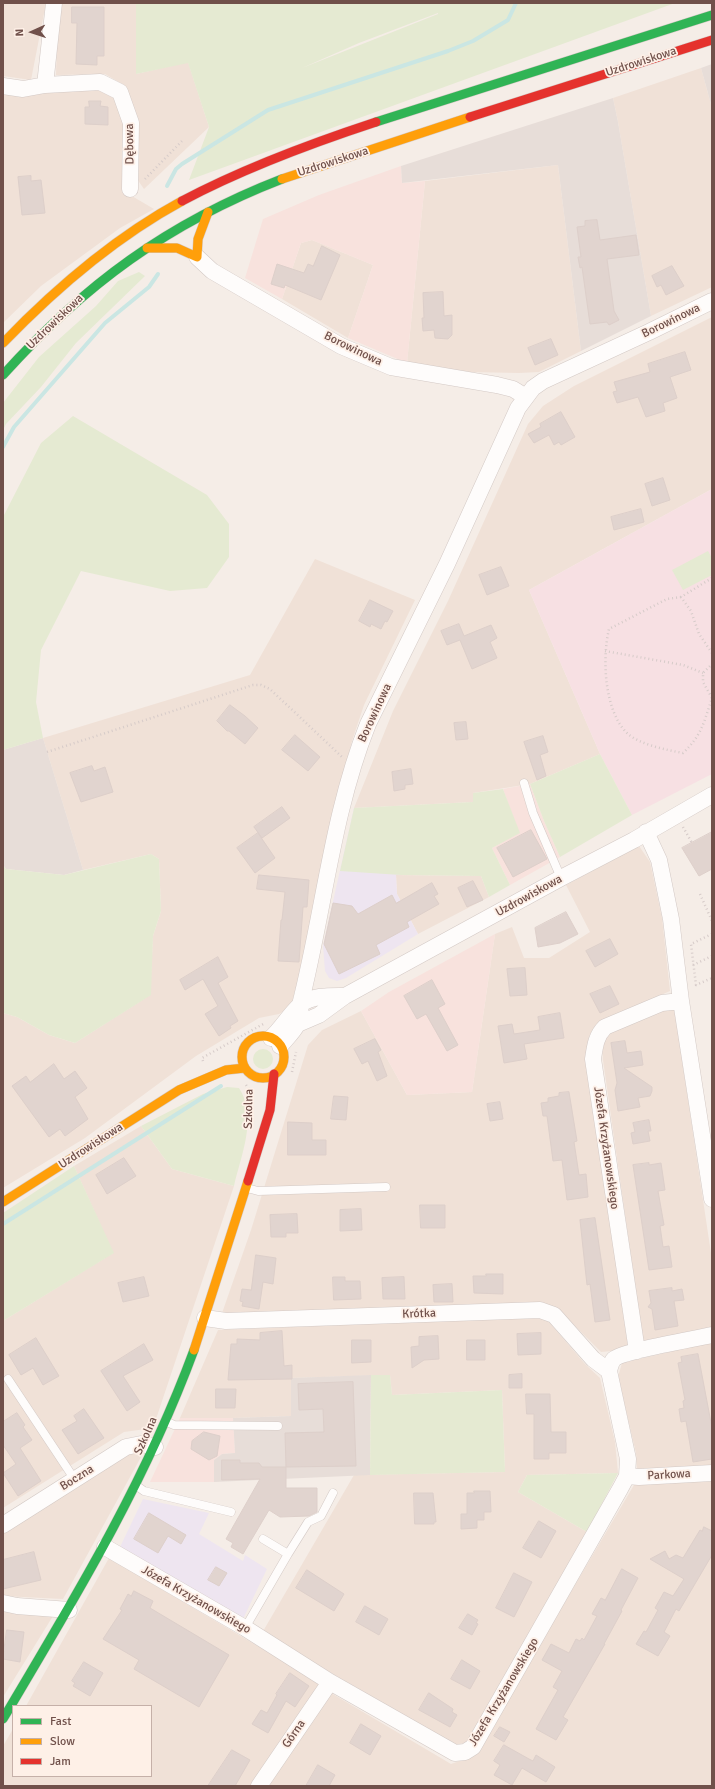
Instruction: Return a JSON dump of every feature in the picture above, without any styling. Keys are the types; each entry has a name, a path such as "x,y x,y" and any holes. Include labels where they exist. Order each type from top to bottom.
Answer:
{"main road":[{"name":"Uzdrowiskowa","path":"3,343 48,297 119,241 201,190 241,171 282,154 323,140 712,16"},
{"name":"Uzdrowiskowa","path":"3,375 61,314 101,280 145,248 208,212 248,193 331,162 712,40"},
{"path":"145,248 177,248 197,257 198,239 208,212"},
{"path":"265,1036 276,1042 283,1058 282,1064 274,1074 262,1081 245,1068 239,1055 253,1038 265,1036"},
{"name":"Uzdrowiskowa","path":"3,1202 178,1090 226,1070 245,1068"},
{"name":"Uzdrowiskowa","path":"178,1090 189,1077 195,1073"},
{"name":"Szkolna","path":"3,1719 105,1547 166,1422 205,1318 261,1140 270,1110 274,1074"},
{"name":"Szkolna","path":"261,1140 262,1100"}],"street":[{"path":"45,85 54,3"},
{"name":"Dębowa","path":"3,86 23,88 45,85 100,82 120,92 131,123 130,189"},
{"name":"Borowinowa","path":"197,257 212,271 341,346 391,367 497,385 513,389 526,397"},
{"name":"Borowinowa","path":"298,1024 302,1015 300,1005 336,832 354,764 368,724 446,564 510,424 526,397 533,388 543,381 712,301"},
{"name":"Uzdrowiskowa","path":"298,1024 319,1014 345,996 560,878 634,840 712,795"},
{"path":"646,832 658,860 669,912 681,1001 712,1199"},
{"path":"307,977 314,987 324,996"},
{"name":"Uzdrowiskowa","path":"300,1005 324,996 345,996"},
{"name":"Józefa Krzyżanowskiego","path":"637,1351 593,1059 595,1042 600,1032 605,1027 662,1003 681,1001"},
{"path":"276,1042 281,1030 300,1005"},
{"path":"276,1042 298,1024"},
{"name":"Krótka","path":"205,1318 226,1321 540,1310 554,1315 593,1359 609,1371"},
{"path":"609,1371 613,1360 621,1355 712,1335"},
{"name":"Józefa Krzyżanowskiego","path":"105,1547 245,1628 330,1682 455,1753 465,1752 473,1747 626,1476 628,1459 609,1371"},
{"name":"Boczna","path":"3,1525 126,1447 140,1444 155,1447"},
{"name":"Parkowa","path":"626,1476 639,1477 712,1473"},
{"path":"3,1603 17,1606 69,1610"},
{"name":"Górna","path":"259,1786 330,1682"}],"lane":[{"path":"524,783 533,813 560,878"},
{"path":"246,1188 258,1191 386,1188"},
{"path":"8,1379 75,1480"},
{"path":"166,1422 174,1425 278,1426"},
{"path":"136,1486 144,1491 231,1512"},
{"path":"245,1628 308,1522 321,1516 334,1493"},
{"path":"263,1539 288,1554"}],"path":[{"path":"130,189 152,173 182,141"},
{"path":"712,578 682,597 667,599 609,629 604,666 609,694 618,719 629,734 647,744 667,750 683,752 693,744 701,732 712,698 703,682 703,673 712,664"},
{"path":"682,597 691,611 699,634 712,654"},
{"path":"605,651 683,665 703,673"},
{"path":"48,752 253,685 261,684 270,689 343,759 354,764"},
{"path":"700,894 712,921"},
{"path":"712,934 691,944 696,985 712,978"},
{"path":"693,965 712,956"}],"shaded area":[{"path":"3,3 46,3 31,80 3,76"},
{"path":"62,3 136,3 136,74 188,62 209,127 144,189 137,179 136,121 124,85 105,74 56,75 57,45"},
{"path":"712,64 712,108 701,68"},
{"path":"701,68 712,108 712,287 651,316 613,98"},
{"path":"99,87 114,96 126,127 125,192 154,209 120,228 41,286 3,323 3,94 43,93"},
{"path":"613,98 651,316 581,351 558,165 402,183 401,166"},
{"path":"558,165 581,351 539,372 470,372 407,363 425,181"},
{"path":"401,166 402,183 425,181 407,363 348,338 373,265 312,240 301,243 282,299 245,278 263,219 319,195"},
{"path":"312,240 373,265 348,338 282,299 301,243"},
{"path":"712,317 712,489 529,590 600,754 530,784 473,793 473,802 354,808 393,711 448,601 528,424 543,406 574,386"},
{"path":"712,489 712,774 632,815 600,754 529,590"},
{"path":"315,559 415,600 364,705 352,741 333,817 305,952 291,1007 279,1014 259,1018 196,1056 85,1138 3,1188 3,1013 17,1017 49,1035 75,1043 150,995 153,936 161,911 159,859 151,854 83,870 43,738 250,675"},
{"path":"43,738 83,870 64,875 6,869 3,865 3,750"},
{"path":"530,784 560,857 510,885 492,848 519,833 503,789"},
{"path":"354,808 445,875 396,875 397,894 418,934 346,978 337,981 329,978 325,971 323,946"},
{"path":"639,846 650,862 662,918 670,991 597,1024 589,1036 587,1065 628,1346 612,1351 601,1352 558,1309 221,1316 251,1230 308,1045 322,1030 361,1011 407,1095 472,1092 495,934 512,927 524,958 549,958 590,932 566,885"},
{"path":"396,875 481,876 489,897 418,934 397,894"},
{"path":"495,934 472,1092 407,1095 361,1011 389,992"},
{"path":"674,1006 712,1260 712,1327 643,1341 602,1044 608,1033"},
{"path":"141,1126 172,1169 234,1186 153,1428 124,1432 3,1508 3,1321 113,1253 74,1166"},
{"path":"536,1317 548,1321 585,1364 600,1378 615,1442 618,1473 527,1475 518,1492 587,1532 467,1742 456,1745 262,1633 354,1475 505,1472 502,1390 392,1395 390,1375 291,1378 291,1416 180,1418 218,1330"},
{"path":"712,1342 712,1466 637,1469 636,1453 618,1377 622,1363"},
{"path":"371,1375 370,1475 214,1482 214,1460 222,1454 235,1453 233,1418 291,1416 291,1378"},
{"path":"180,1418 233,1418 235,1453 222,1454 214,1460 214,1482 150,1482"},
{"path":"129,1451 141,1457 63,1599 3,1596 3,1531"},
{"path":"712,1481 712,1785 269,1786 331,1693 451,1764 474,1756 634,1485"},
{"path":"143,1499 209,1513 199,1534 243,1561 245,1555 267,1569 243,1619 120,1547"},
{"path":"109,1558 320,1683 250,1786 3,1786 3,1746 12,1731 12,1777 152,1777 152,1705 27,1705"},
{"path":"3,1610 53,1616 3,1697"}],"green space":[{"path":"136,3 675,3 189,180 209,127 188,63 136,74","holes":["438,14 302,68 359,43"]},
{"path":"139,272 145,276 76,343 41,387 6,424 3,430 3,403 39,357 96,306 118,281"},
{"path":"73,416 207,495 229,524 229,557 207,588 170,591 81,571 41,650 36,702 43,738 3,750 3,517 41,443"},
{"path":"708,551 712,558 712,575 683,590 672,570"},
{"path":"600,754 632,815 560,857 530,784"},
{"path":"503,789 520,833 492,848 510,885 489,897 481,876 401,875 340,871 354,808 473,802 473,793"},
{"path":"151,854 159,859 161,911 153,936 151,995 75,1043 49,1035 17,1017 3,1013 3,865 6,869 64,875"},
{"path":"259,1049 267,1049 273,1055 273,1063 267,1069 259,1069 253,1063 253,1055"},
{"path":"227,1087 239,1088 245,1099 248,1124 244,1149 234,1186 172,1169 141,1126 203,1094"},
{"path":"74,1166 114,1253 3,1321 3,1213"},
{"path":"371,1375 390,1375 392,1395 502,1390 505,1472 370,1475"},
{"path":"618,1473 587,1532 518,1492 527,1475"}],"building":[{"path":"72,7 104,7 104,56 97,56 97,65 76,64 77,23 72,23"},
{"path":"89,101 101,101 100,106 108,107 108,125 85,124 85,107 89,107"},
{"path":"31,176 31,181 41,180 45,213 22,215 18,177"},
{"path":"597,220 600,240 636,235 639,255 607,259 614,311 619,320 609,325 607,322 590,324 582,267 580,268 578,257 581,257 577,227 585,226 585,221"},
{"path":"322,246 340,255 321,300 285,285 284,288 271,284 277,264 304,273 308,264 313,266"},
{"path":"672,266 684,286 666,295 661,285 657,287 652,276"},
{"path":"443,292 444,316 452,315 452,335 448,339 435,338 434,330 423,331 423,293"},
{"path":"551,339 558,355 535,365 528,348"},
{"path":"685,352 691,370 670,377 677,398 663,403 665,411 646,417 638,397 617,403 613,392 617,391 614,382 650,372 648,364"},
{"path":"561,412 575,437 561,445 559,442 554,445 549,435 534,443 528,434 541,427 540,424"},
{"path":"663,478 670,500 652,506 645,484"},
{"path":"641,509 644,522 614,530 611,517"},
{"path":"501,567 509,586 487,595 479,575"},
{"path":"370,600 393,611 381,629 371,624 370,627 359,621"},
{"path":"459,624 464,636 491,625 497,638 490,642 497,658 472,669 460,640 447,645 441,631"},
{"path":"230,705 258,728 245,744 227,731 217,721"},
{"path":"466,722 468,739 456,740 454,723"},
{"path":"295,735 320,757 308,771 282,750"},
{"path":"543,736 548,752 540,755 546,776 537,780 524,742"},
{"path":"92,766 94,771 105,767 113,792 81,802 70,773"},
{"path":"411,769 413,784 405,785 405,789 394,791 392,772"},
{"path":"282,807 290,818 262,838 254,827"},
{"path":"531,830 547,859 513,877 497,848"},
{"path":"712,832 712,869 699,876 682,848"},
{"path":"258,833 275,858 255,873 237,848"},
{"path":"259,875 309,880 307,907 303,907 299,962 278,961 285,892 257,889"},
{"path":"473,881 483,900 467,907 458,888"},
{"path":"432,883 438,894 434,896 439,904 407,922 409,927 376,945 380,954 339,974 324,944 333,903 352,906 358,914 392,895 396,903"},
{"path":"566,912 578,934 560,943 538,947 535,928"},
{"path":"610,939 618,954 595,967 586,951"},
{"path":"218,957 228,977 218,983 238,1021 219,1036 205,1014 218,1006 203,979 185,990 180,980"},
{"path":"525,968 527,995 510,996 507,969"},
{"path":"432,980 445,1004 438,1008 458,1045 447,1051 426,1014 417,1019 404,996"},
{"path":"610,986 619,1004 600,1013 590,994"},
{"path":"560,1013 564,1038 524,1044 527,1059 504,1063 498,1026 512,1024 514,1034 540,1030 538,1017"},
{"path":"375,1039 381,1050 378,1052 387,1076 377,1081 368,1061 362,1064 354,1049"},
{"path":"625,1041 627,1053 641,1051 643,1065 624,1068 652,1087 652,1091 650,1096 638,1098 640,1107 618,1111 615,1090 617,1083 611,1043"},
{"path":"54,1064 64,1079 75,1071 87,1088 75,1097 88,1119 65,1136 60,1129 49,1137 12,1086 26,1076 30,1082"},
{"path":"569,1092 577,1141 574,1142 579,1175 586,1174 588,1197 567,1200 562,1160 553,1161 547,1116 543,1116 541,1103 548,1102 548,1098 559,1096 559,1093"},
{"path":"334,1096 348,1097 346,1120 331,1119"},
{"path":"500,1102 503,1119 490,1121 487,1104"},
{"path":"649,1120 651,1131 648,1131 650,1141 633,1144 631,1133 635,1132 633,1123"},
{"path":"288,1122 312,1123 312,1140 326,1140 326,1155 288,1155"},
{"path":"124,1158 136,1176 107,1194 96,1175"},
{"path":"649,1163 649,1165 661,1163 665,1190 658,1191 664,1225 660,1226 663,1247 669,1246 672,1267 649,1270 633,1165"},
{"path":"420,1205 445,1205 445,1228 421,1228"},
{"path":"361,1209 362,1230 340,1231 340,1210"},
{"path":"297,1214 298,1233 286,1233 286,1237 271,1237 270,1215"},
{"path":"595,1218 610,1320 595,1322 590,1284 587,1285 580,1220"},
{"path":"256,1255 276,1258 273,1284 263,1282 259,1309 242,1306 243,1302 240,1301 242,1289 251,1290"},
{"path":"486,1274 503,1274 503,1294 474,1293 473,1276 486,1276"},
{"path":"144,1277 149,1296 123,1302 118,1283"},
{"path":"333,1277 345,1277 345,1281 360,1281 361,1299 334,1300"},
{"path":"404,1277 405,1299 383,1299 382,1278"},
{"path":"452,1284 453,1302 434,1302 433,1285"},
{"path":"672,1288 672,1291 682,1289 684,1300 674,1301 678,1326 655,1330 652,1309 648,1307 651,1303 649,1291"},
{"path":"282,1331 284,1366 292,1365 292,1379 228,1380 231,1344 237,1344 237,1339 260,1340 260,1333"},
{"path":"541,1333 541,1354 518,1355 517,1334"},
{"path":"438,1336 439,1359 424,1360 412,1368 411,1347 419,1346 419,1337"},
{"path":"36,1338 59,1376 43,1385 33,1368 21,1375 9,1355"},
{"path":"352,1340 371,1340 371,1362 352,1363"},
{"path":"467,1340 485,1340 485,1360 467,1360"},
{"path":"144,1344 153,1360 123,1376 140,1402 127,1411 101,1371"},
{"path":"698,1354 712,1428 712,1459 693,1462 686,1421 681,1422 679,1409 684,1408 683,1401 685,1400 678,1363 682,1362 681,1357"},
{"path":"522,1374 522,1388 509,1388 509,1375"},
{"path":"353,1382 356,1466 286,1467 285,1433 324,1432 323,1409 299,1410 298,1384"},
{"path":"216,1389 236,1389 235,1408 216,1408"},
{"path":"526,1394 550,1394 551,1432 566,1432 566,1453 549,1453 549,1459 534,1459 534,1414 527,1414"},
{"path":"84,1409 104,1438 78,1454 62,1430 77,1421 74,1416"},
{"path":"17,1413 25,1425 23,1427 32,1440 20,1448 41,1481 18,1496 3,1473 16,1464 3,1445 3,1422"},
{"path":"204,1432 220,1436 217,1456 209,1460 191,1449 192,1441"},
{"path":"222,1460 240,1460 240,1463 259,1463 262,1467 286,1467 286,1488 317,1488 317,1512 309,1516 280,1517 269,1510 243,1554 231,1547 233,1543 226,1539 260,1479 222,1480"},
{"path":"474,1491 490,1491 491,1512 484,1512 484,1520 477,1520 477,1528 461,1529 461,1514 467,1514 467,1493 474,1493"},
{"path":"414,1493 433,1493 436,1522 434,1522 434,1524 415,1524"},
{"path":"149,1513 186,1535 181,1544 168,1536 158,1553 134,1539"},
{"path":"539,1521 556,1531 541,1558 523,1548"},
{"path":"704,1527 712,1531 712,1555 679,1611 676,1609 664,1632 670,1636 658,1656 636,1644 644,1631 646,1632 658,1610 655,1608 664,1592 673,1596 684,1579 650,1559 665,1551 669,1559 676,1555 683,1558 700,1530 702,1531"},
{"path":"34,1552 41,1580 3,1589 3,1560"},
{"path":"216,1567 227,1573 219,1586 208,1580"},
{"path":"622,1569 638,1578 605,1644 563,1717 568,1720 556,1740 536,1729 558,1690 553,1687 562,1671 542,1660 551,1644 569,1653 576,1639 580,1641 582,1638 584,1640 597,1616 592,1614 601,1598 605,1600"},
{"path":"307,1570 344,1594 334,1611 296,1588"},
{"path":"514,1573 532,1582 514,1617 496,1608"},
{"path":"134,1591 153,1601 150,1608 229,1655 199,1707 134,1669 139,1660 103,1639 122,1610 120,1609 128,1594 131,1596"},
{"path":"365,1606 388,1619 379,1635 356,1622"},
{"path":"468,1614 478,1620 476,1623 478,1624 472,1635 459,1628"},
{"path":"7,1630 24,1632 20,1662 3,1659"},
{"path":"462,1660 480,1671 470,1689 451,1679"},
{"path":"84,1662 103,1673 90,1696 73,1686 75,1683 72,1681"},
{"path":"290,1673 309,1686 295,1707 286,1701 268,1733 252,1724 261,1710 267,1713 277,1695 276,1694"},
{"path":"429,1693 453,1709 452,1712 457,1715 450,1727 419,1710"},
{"path":"361,1724 381,1736 370,1755 350,1743"},
{"path":"500,1727 510,1732 504,1742 494,1736"},
{"path":"504,1745 533,1761 536,1755 555,1767 546,1782 522,1768 512,1785 494,1775 500,1765 494,1761"},
{"path":"232,1750 250,1760 235,1786 208,1786"},
{"path":"318,1765 335,1775 329,1786 306,1786"}],"waterway":[{"path":"167,186 176,169 182,164 268,110 448,51 473,41 508,20 516,3"},
{"path":"3,447 14,427 105,323 149,287 158,274"},
{"path":"3,1224 221,1086"}],"traffic: fast":[{"path":"376,122 712,15"},
{"path":"3,375 65,313 97,285 130,260 165,237 202,216 241,196 282,179"},
{"path":"3,1719 82,1584 131,1493 154,1447 194,1350"}],"traffic: slow":[{"path":"282,179 470,117"},
{"path":"3,343 44,303 87,265 133,231 182,201"},
{"path":"147,248 177,248 197,257 198,239 208,212"},
{"path":"263,1036 278,1042 284,1057 278,1072 263,1078 248,1072 242,1057 248,1042 263,1036"},
{"path":"3,1202 179,1090 226,1070 245,1068"},
{"path":"194,1350 248,1181"}],"traffic: jam":[{"path":"470,117 712,40"},
{"path":"182,201 205,189 277,157 376,122"},
{"path":"248,1181 270,1110 274,1074"}]}
